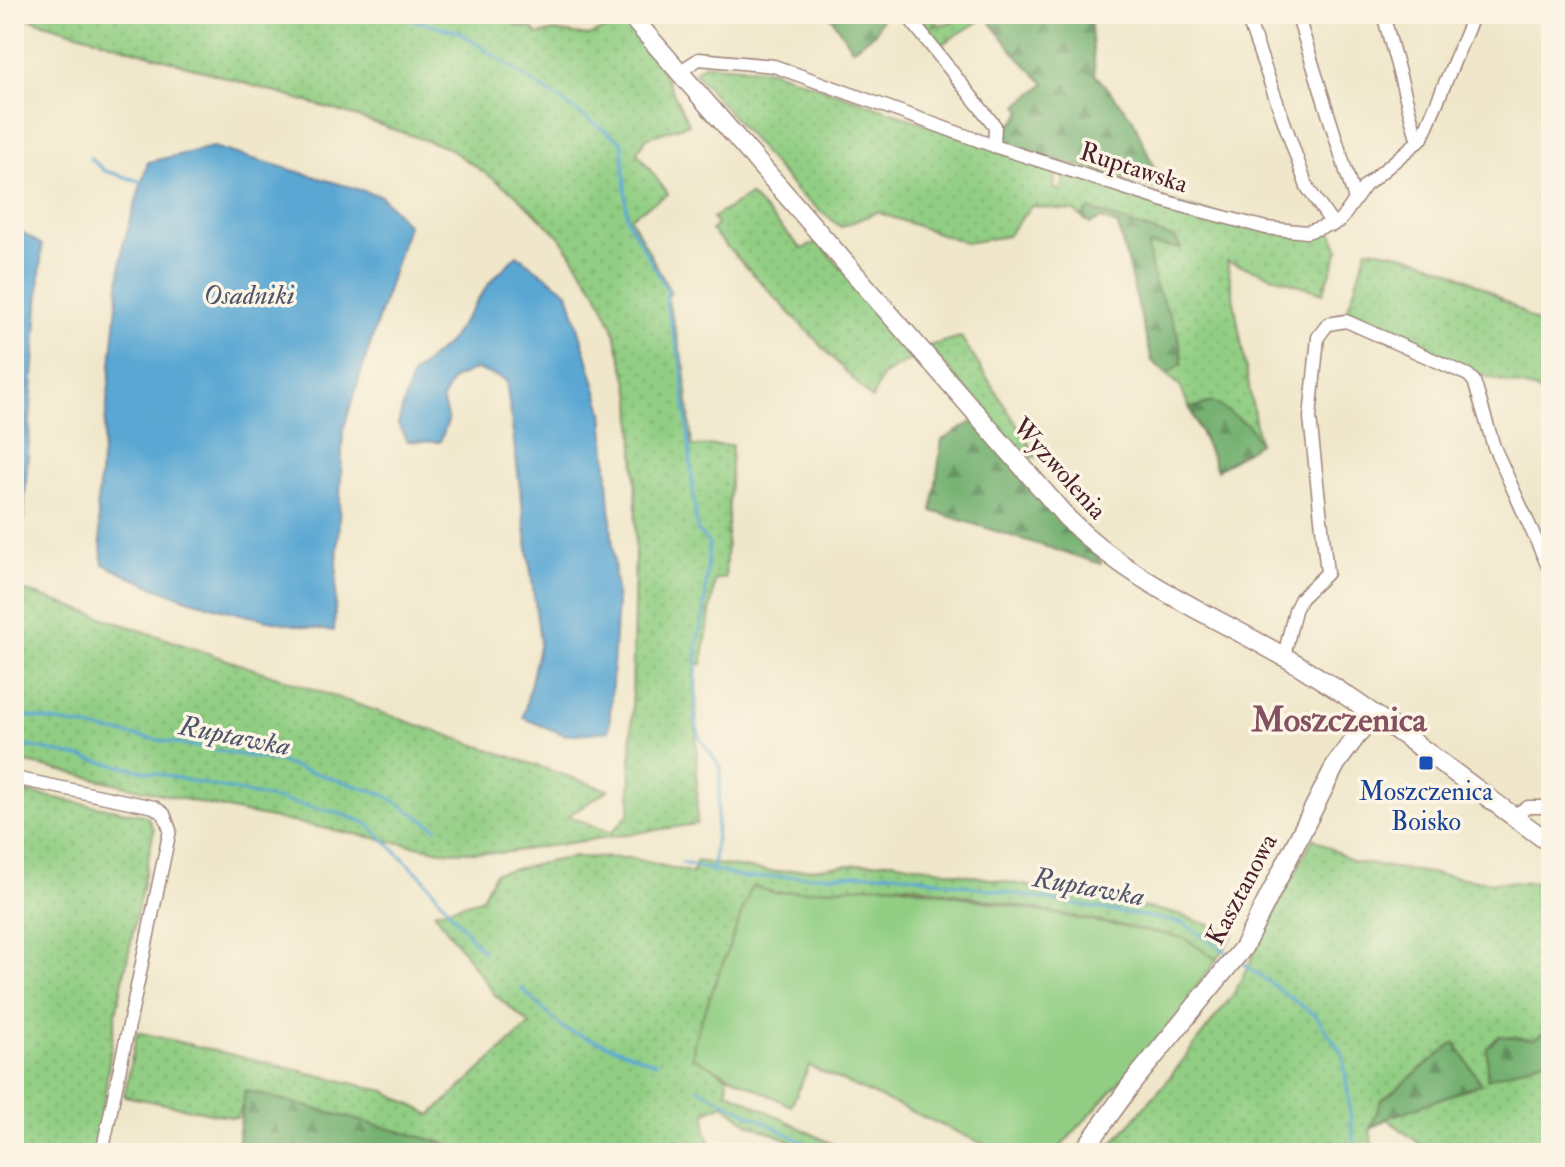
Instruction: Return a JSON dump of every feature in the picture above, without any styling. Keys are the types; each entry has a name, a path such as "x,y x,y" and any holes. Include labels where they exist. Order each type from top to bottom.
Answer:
{"street":[{"name":"Wyzwolenia","path":"629,14 1081,532 1123,568 1284,656 1551,844"},
{"path":"906,14 995,126 994,146"},
{"path":"1246,14 1307,187 1333,225 1349,211 1376,174 1418,142 1474,14"},
{"path":"1297,14 1355,200"},
{"path":"1383,14 1418,142"},
{"name":"Ruptawska","path":"679,72 699,59 774,66 994,146 1228,219 1293,232 1333,225"},
{"path":"1284,656 1301,598 1327,573 1310,418 1318,337 1328,324 1346,321 1468,375 1474,381 1494,447 1551,573"},
{"name":"Kasztanowa","path":"1082,1153 1133,1082 1243,948 1336,764 1371,716"},
{"path":"14,778 154,807 168,822 170,830 102,1153"},
{"path":"1512,816 1528,807 1551,807"}],"green space":[{"path":"14,14 506,14 517,26 532,28 538,35 554,31 588,36 608,28 639,26 689,124 646,138 637,152 668,194 630,217 671,293 667,297 685,369 692,446 732,445 725,578 715,580 702,664 696,665 697,824 502,853 442,851 240,812 14,760 14,587 608,790 568,816 611,833 630,813 636,499 632,397 613,327 597,292 559,236 514,193 448,148 351,115"},
{"path":"829,14 878,14 881,19 875,33 852,49"},
{"path":"916,14 946,14 933,26 952,22 963,14 986,17 942,44"},
{"path":"984,14 1055,14 1067,21 1075,14 1090,14 1095,74 1133,119 1164,191 999,143 999,127 1016,121 1022,111 1018,105 1045,84 1018,57"},
{"path":"705,64 771,70 1056,169 1054,188 1061,191 1065,174 1300,237 1332,232 1339,250 1323,293 1227,261 1259,443 1217,470 1180,386 1152,361 1118,225 1101,219 1090,224 1074,211 1031,206 1007,236 966,243 877,212 841,227 798,193 694,72"},
{"path":"750,195 802,249 818,242 918,355 882,376 872,399 711,230 717,225 712,218"},
{"path":"1089,209 1176,239 1181,248 1148,245 1154,280 1180,343 1182,363 1167,374 1152,361 1118,225 1101,219 1090,224 1083,216"},
{"path":"1367,249 1442,267 1487,290 1551,333 1551,394 1470,372 1347,312"},
{"path":"961,337 1033,450 1043,457 1025,457 928,346"},
{"path":"1213,402 1248,425 1259,443 1217,470 1190,408"},
{"path":"976,420 1101,564 932,511 942,440"},
{"path":"14,790 147,816 154,830 115,1019 97,1153 14,1153"},
{"path":"1313,838 1354,862 1490,882 1551,883 1551,1153 1432,1153 1387,1119 1370,1129 1373,1153 1104,1153 1163,1086 1234,993"},
{"path":"572,857 631,858 693,873 696,861 773,872 893,861 1174,913 1234,933 1217,960 1184,938 910,885 776,893 712,1067 728,1077 727,1091 850,1153 792,1153 788,1151 791,1141 749,1124 723,1104 706,1112 706,1132 715,1153 463,1153 247,1094 237,1118 124,1096 137,1032 385,1091 431,1115 530,1024 496,996 434,912 481,899 495,873"},
{"path":"892,884 1184,938 1217,960 1188,998 1192,1002 1055,1153 1004,1153 809,1066 791,1106 692,1057 696,1034 752,886 776,893"},
{"path":"1551,1029 1551,1058 1487,1079 1487,1048 1499,1036 1534,1039"},
{"path":"1455,1042 1481,1084 1387,1118 1370,1129 1381,1101"},
{"path":"245,1090 481,1153 236,1153"}],"water":[{"name":"Osadniki","path":"213,147 381,196 408,225 343,430 334,631 274,621 187,599 103,564 97,505 123,245 148,162"},
{"path":"14,227 42,245 22,540 14,537"},
{"path":"517,255 568,292 603,412 617,602 609,731 565,735 523,718 540,642 506,380 476,369 453,379 442,399 448,421 440,442 407,441 398,424 412,375 448,343 491,281"}],"waterway":[{"path":"389,14 459,32 622,142 627,219 668,291 666,305 681,361 697,530 709,544 704,614 697,643 695,719 701,740 721,768 713,872"},
{"path":"90,158 105,171 142,182"},
{"name":"Ruptawka","path":"14,714 275,761 383,794 437,828"},
{"path":"14,743 335,812 367,823 424,879 483,952"},
{"name":"Ruptawka","path":"682,863 745,878 895,873 1183,923 1230,954"},
{"name":"Ruptawka","path":"1240,961 1317,1017 1343,1055 1355,1153"},
{"path":"521,988 564,1029 656,1063"},
{"path":"698,1088 825,1153"}],"place":[{"name":"Moszczenica Boisko","path":"1426,763"}],"district":[{"name":"Moszczenica","path":"1339,719"}]}
